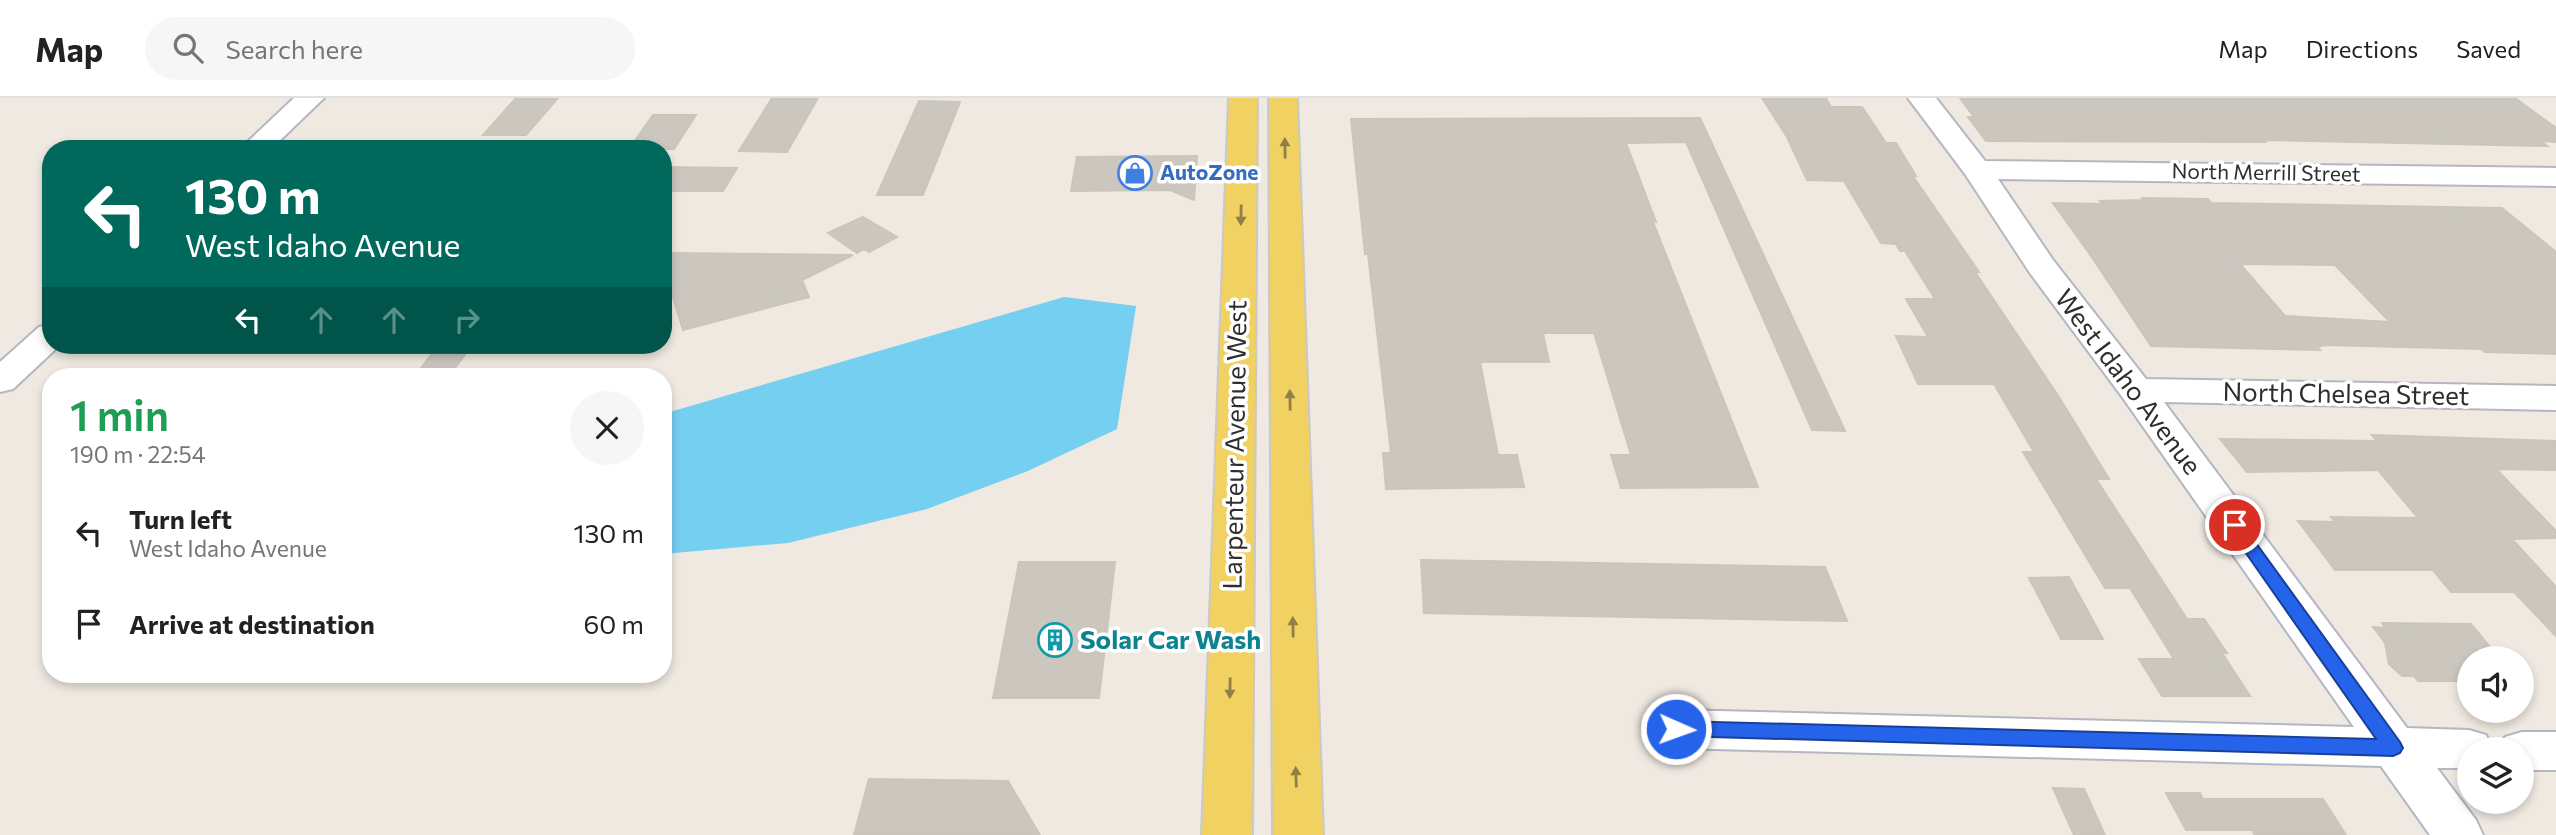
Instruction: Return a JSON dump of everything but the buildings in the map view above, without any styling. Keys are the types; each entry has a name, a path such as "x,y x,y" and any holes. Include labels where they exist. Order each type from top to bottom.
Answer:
{"main road":[{"name":"Larpenteur Avenue West","path":"1227,835 1243,98"},
{"name":"Larpenteur Avenue West","path":"1283,98 1298,835"}],"street":[{"path":"264,140 310,98"},
{"name":"West Idaho Avenue","path":"1922,98 1977,170 2041,266 2136,390 2458,835"},
{"name":"North Merrill Street","path":"1977,170 2556,177"},
{"path":"0,381 42,342"},
{"name":"North Chelsea Street","path":"2136,390 2556,397"},
{"path":"1676,729 2457,750"},
{"path":"2534,751 2556,751"}],"water":[{"path":"1064,297 1136,306 1117,429 1028,471 927,509 788,543 672,553 672,411"}],"place":[{"name":"AutoZone","path":"1135,173"},
{"name":"Solar Car Wash","path":"1055,640"}],"route":[{"path":"1676,729 2393,748 2235,525"}]}
